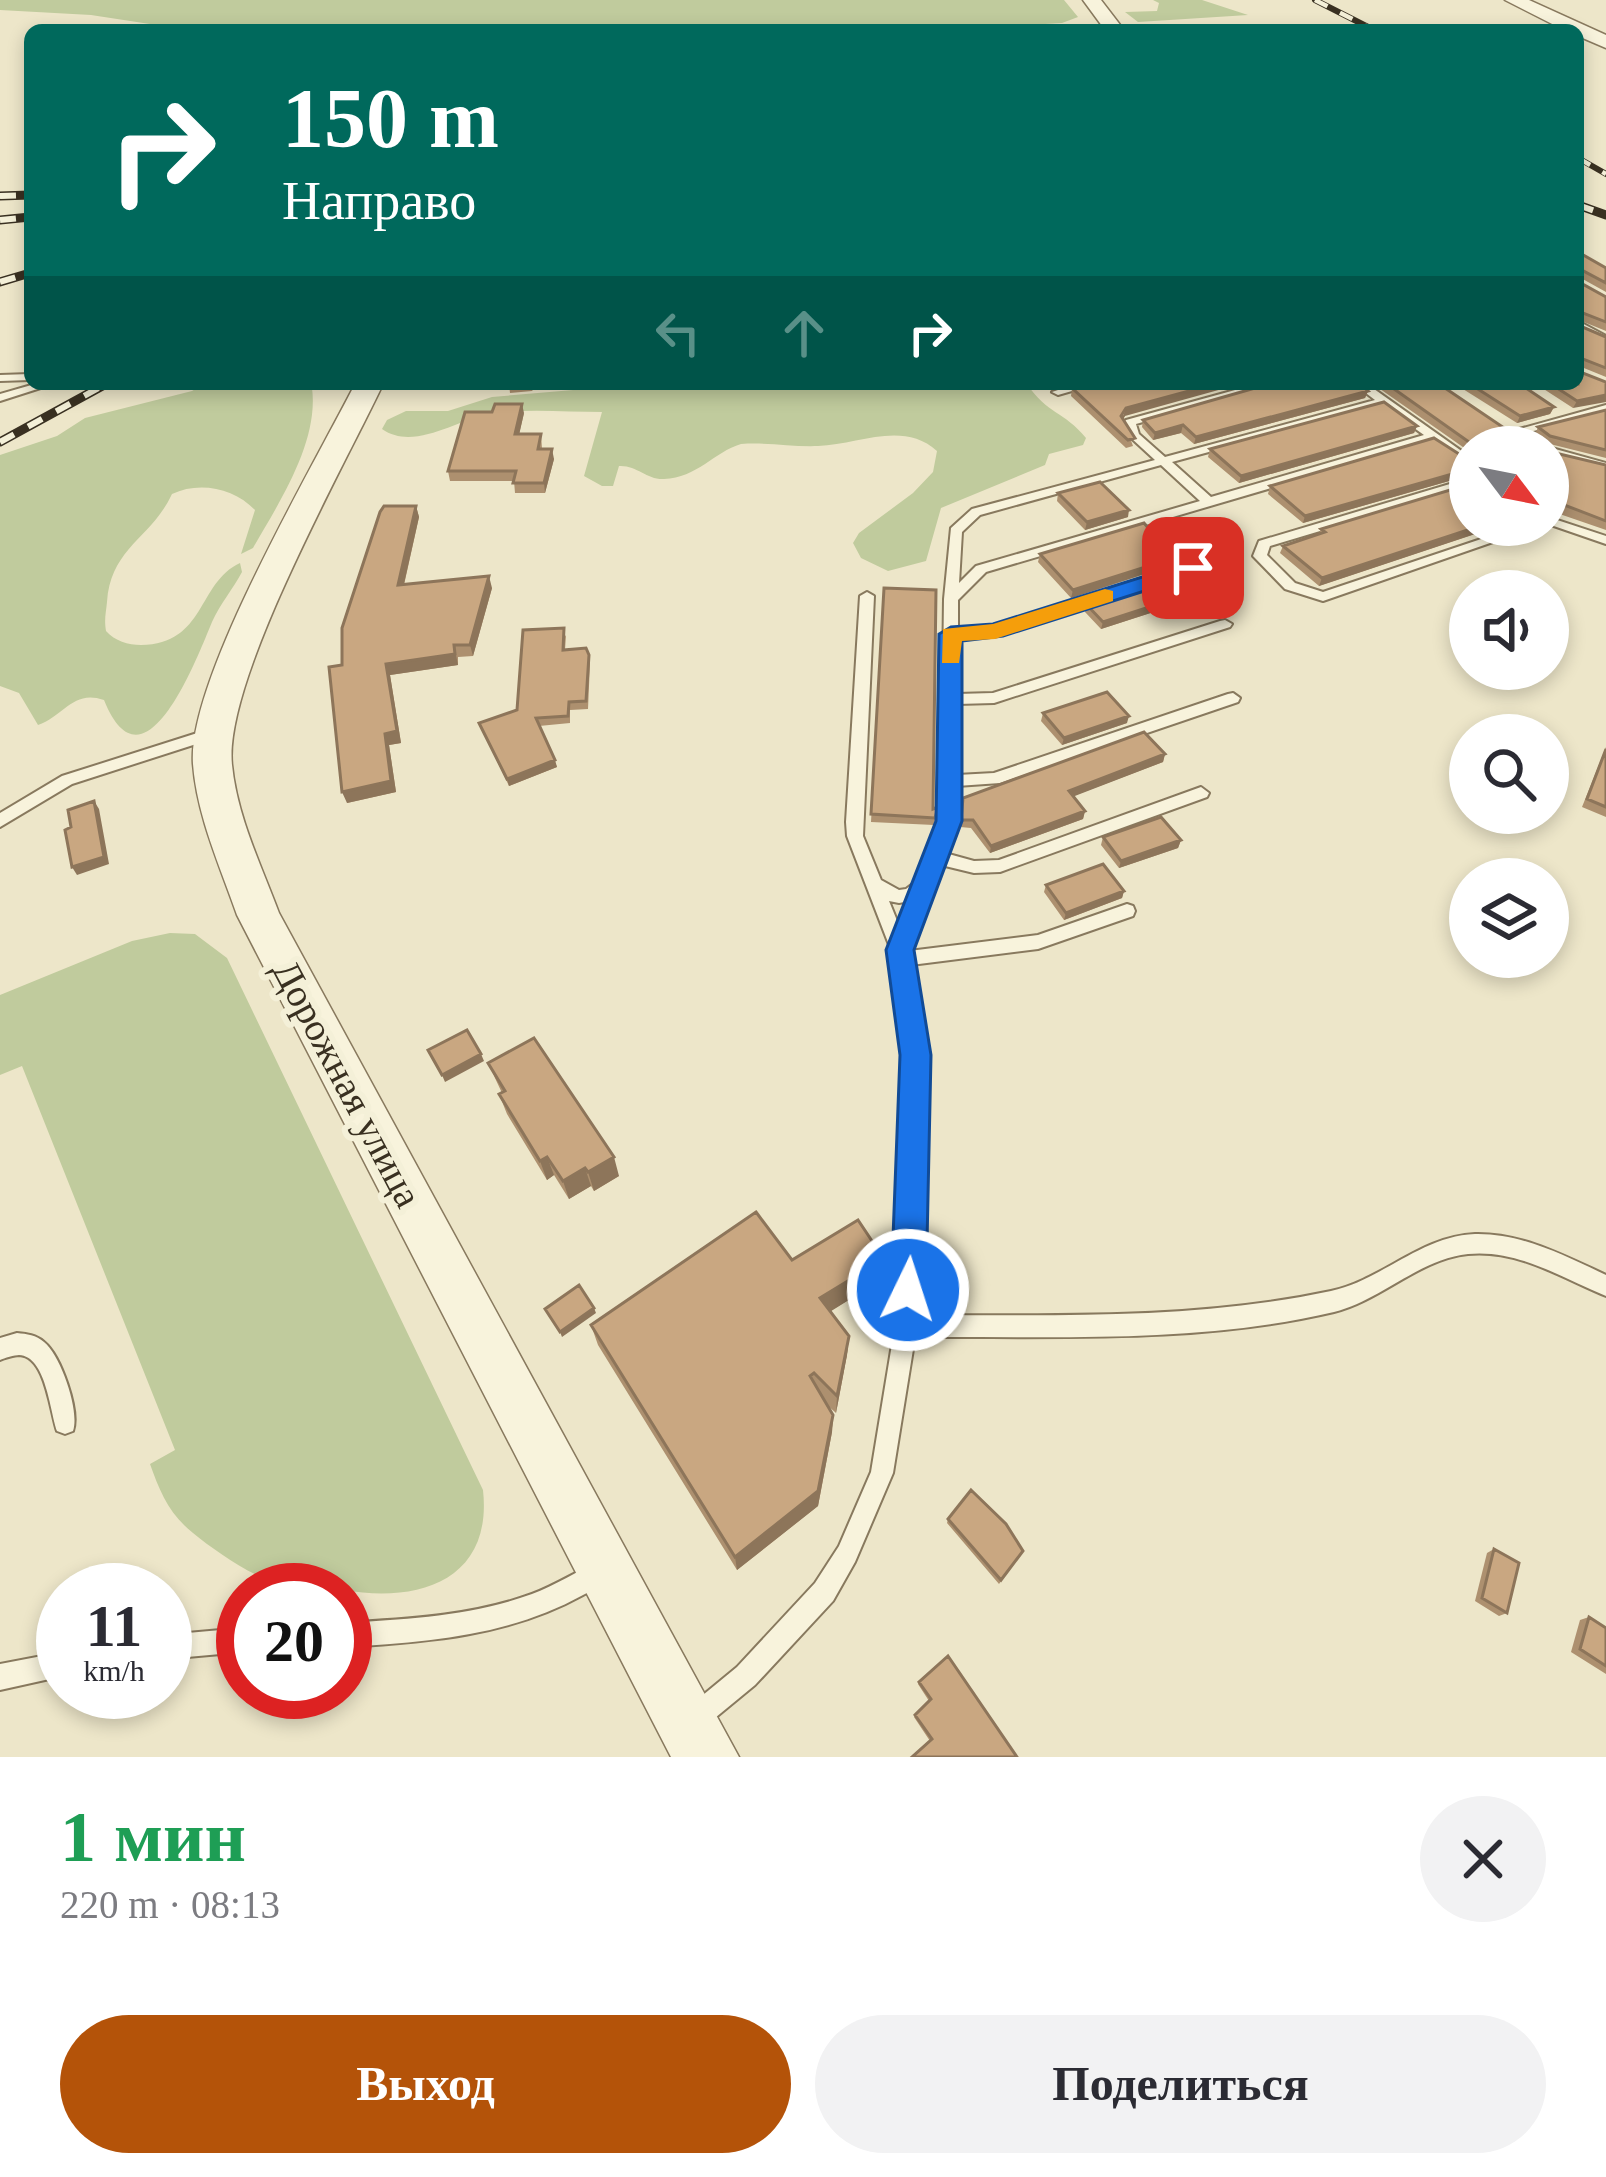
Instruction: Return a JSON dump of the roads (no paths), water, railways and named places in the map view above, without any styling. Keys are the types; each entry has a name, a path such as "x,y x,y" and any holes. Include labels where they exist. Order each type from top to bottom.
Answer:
{"street":[{"path":"1092,0 1110,24"},
{"path":"1514,0 1567,24"},
{"name":"Дорожная улица","path":"365,390 238,652 214,733 212,762 220,807 259,915 697,1740"}],"lane":[{"path":"1058,392 1066,390"},
{"path":"1209,502 1130,431 1130,422 1248,390"},
{"path":"1368,390 1449,447"},
{"path":"900,954 949,821 954,540 967,517 1384,401"},
{"path":"1554,406 1570,418"},
{"path":"1540,426 1606,408"},
{"path":"1492,421 1499,426"},
{"path":"951,599 981,569 1434,436"},
{"path":"1569,457 1606,467"},
{"path":"1449,488 1264,544 1260,556 1290,586 1323,597 1472,546"},
{"path":"1569,528 1606,540"},
{"path":"951,634 995,631 1193,568"},
{"path":"697,1740 746,1676 824,1592 848,1554 882,1474 906,1326 916,1093 900,954 854,821 866,596"},
{"path":"950,699 994,698 1225,624"},
{"path":"949,781 995,779 1233,698"},
{"path":"0,821 67,780 214,733"},
{"path":"938,858 974,867 1000,866 1202,794"},
{"path":"871,880 897,897 911,896 924,884"},
{"path":"900,954 1038,942 1127,911"},
{"path":"906,1326 1145,1324 1305,1306 1357,1295 1441,1250 1465,1244 1535,1254 1606,1286"},
{"path":"0,1349 26,1343 40,1349 49,1361 65,1423"},
{"path":"372,1633 439,1630 502,1619 553,1601 605,1570"},
{"path":"0,1677 36,1670"}],"railway":[{"path":"1315,0 1362,24"},
{"path":"1584,161 1606,174"},
{"path":"0,196 24,195"},
{"path":"1584,207 1606,215"},
{"path":"0,220 24,218"},
{"path":"0,282 24,275"},
{"path":"0,442 95,390"}]}
